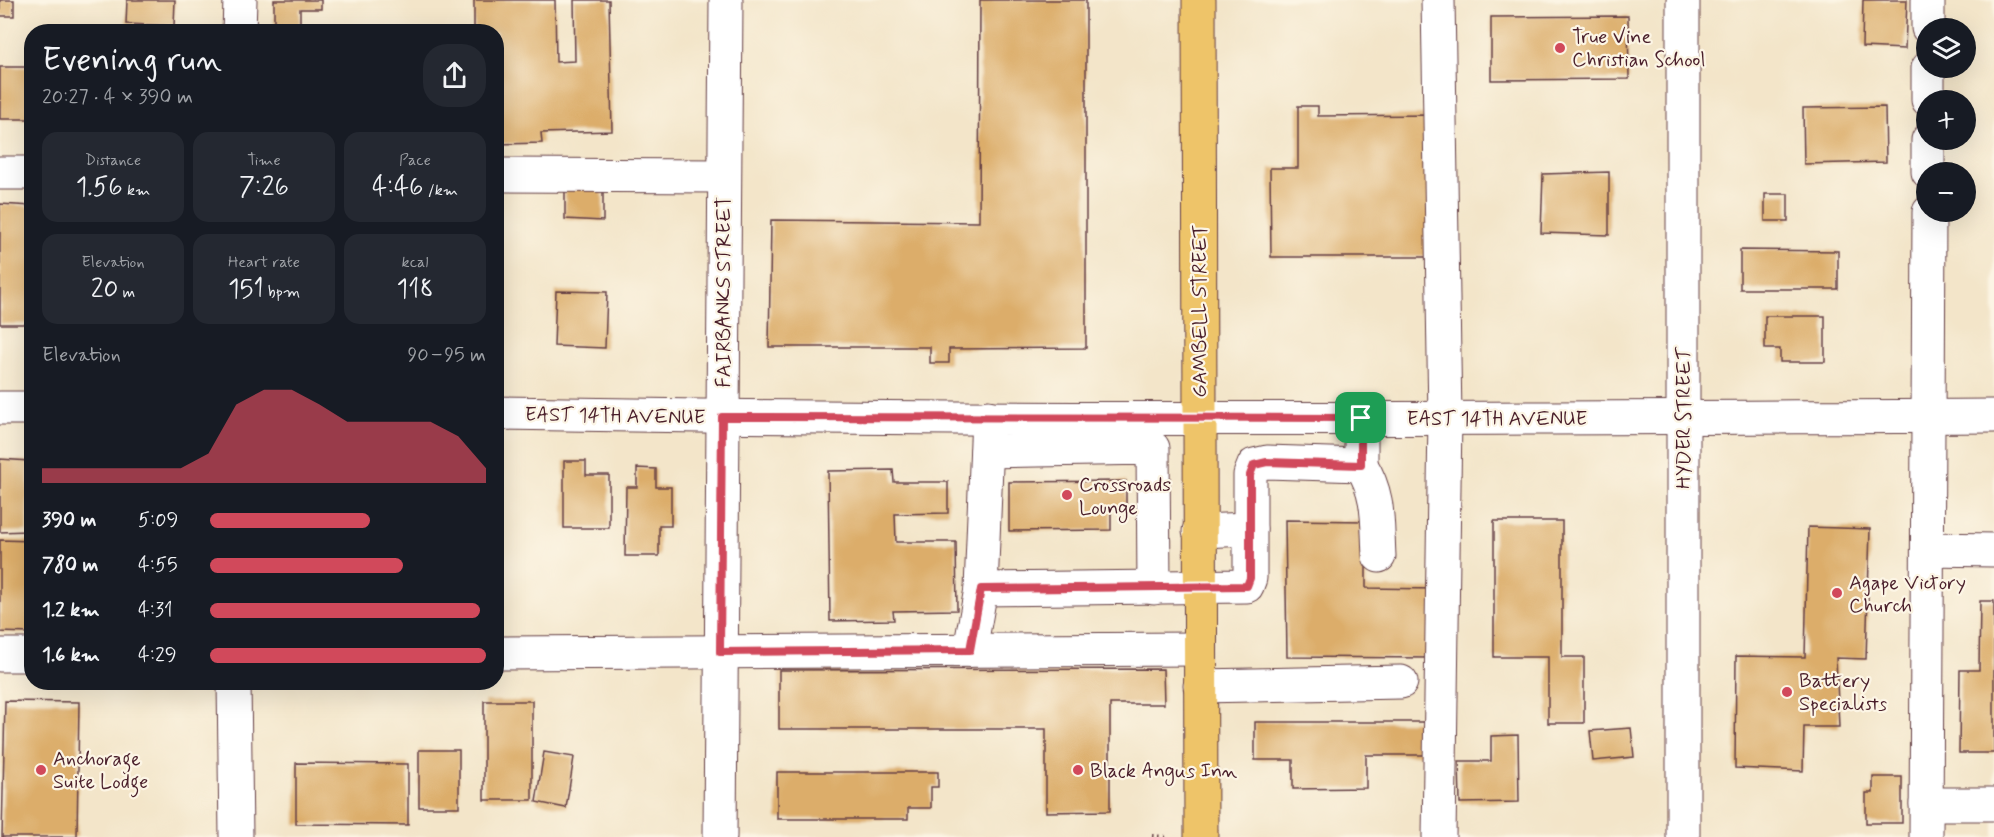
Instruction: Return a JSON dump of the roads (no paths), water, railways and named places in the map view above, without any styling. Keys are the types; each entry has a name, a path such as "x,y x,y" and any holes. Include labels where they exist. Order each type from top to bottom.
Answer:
{"highway":[{"name":"GAMBELL STREET","path":"1199,0 1198,418 1201,837"}],"street":[{"path":"239,24 240,0"},
{"name":"FAIRBANKS STREET","path":"720,837 726,0"},
{"path":"1438,0 1444,417 1439,837"},
{"name":"HYDER STREET","path":"1683,0 1683,837"},
{"path":"1928,0 1928,18"},
{"path":"0,173 24,173"},
{"path":"504,175 724,176"},
{"path":"1926,837 1929,222"},
{"path":"0,408 24,408"},
{"name":"EAST 14TH AVENUE","path":"504,413 722,417 1198,418 1994,416"},
{"path":"970,650 981,589 988,417"},
{"path":"1361,418 1361,465 1372,482 1376,495 1379,556"},
{"path":"987,451 1153,448 1154,588"},
{"path":"981,589 1247,586 1250,578 1250,475 1254,465 1267,462 1361,465"},
{"path":"1199,531 1250,530"},
{"path":"1928,549 1994,550"},
{"path":"504,653 1200,650"},
{"path":"0,655 24,655"},
{"path":"1200,686 1401,682"},
{"path":"234,690 236,837"},
{"path":"1926,804 1994,804"}],"place":[{"name":"True Vine Christian School","path":"1560,48"},
{"name":"Crossroads Lounge","path":"1067,495"},
{"name":"Agape Victory Church","path":"1837,593"},
{"name":"Battery Specialists","path":"1787,692"},
{"name":"Anchorage Suite Lodge","path":"41,770"},
{"name":"Black Angus Inn","path":"1078,770"}]}
